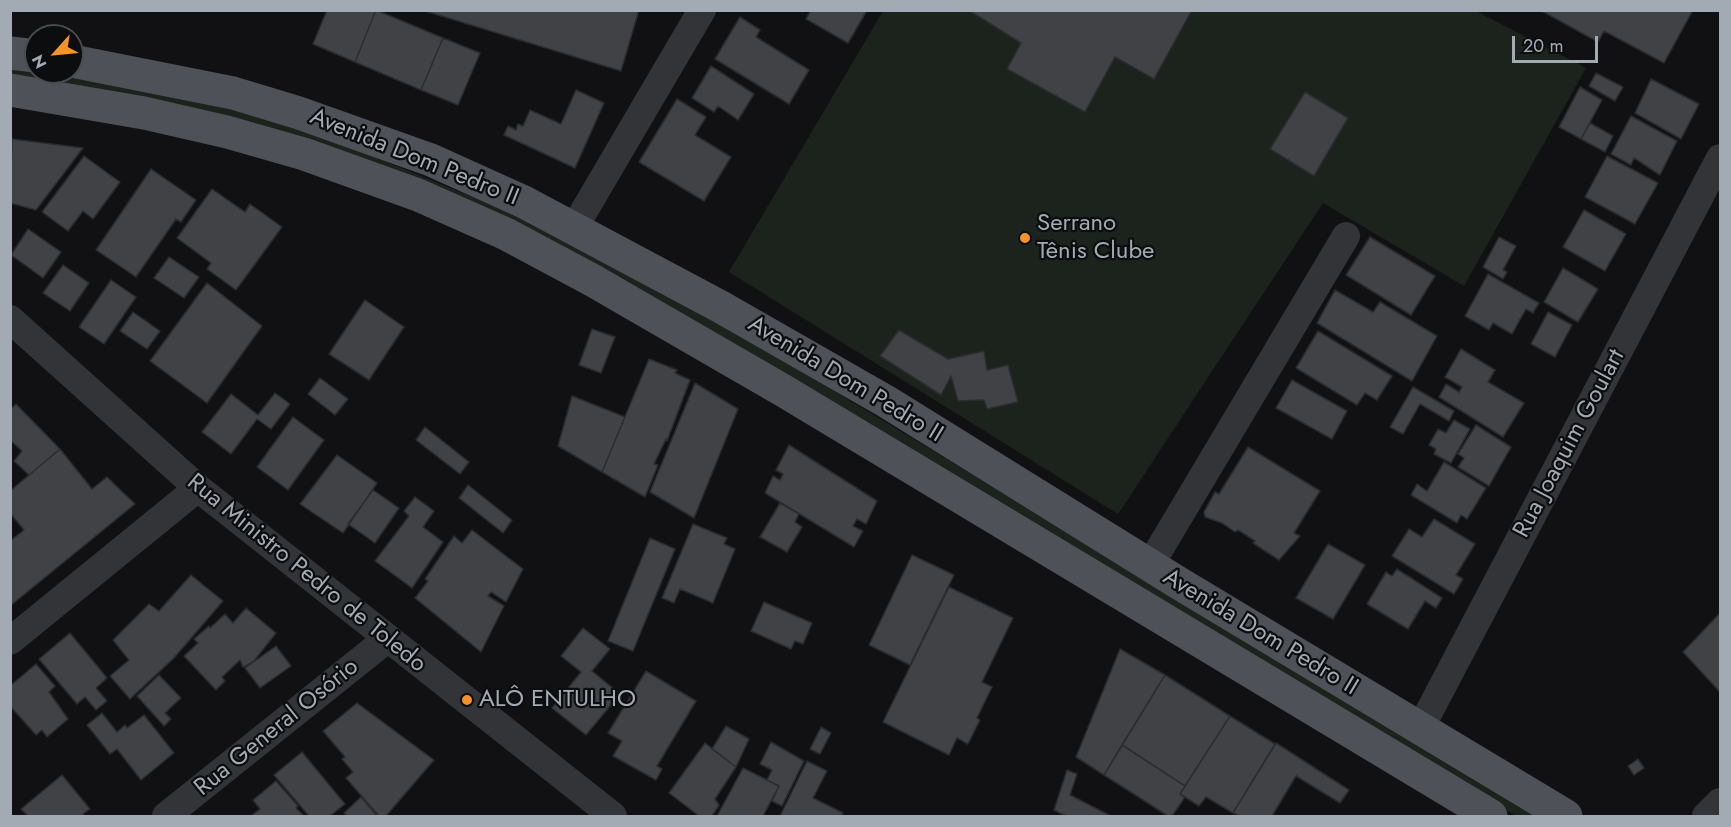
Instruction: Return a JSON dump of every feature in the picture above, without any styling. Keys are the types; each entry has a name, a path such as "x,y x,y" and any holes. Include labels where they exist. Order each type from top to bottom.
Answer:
{"main road":[{"name":"Avenida Dom Pedro II","path":"84,63 233,93 299,112 431,160 574,228 721,307 887,402 1150,566 1566,816"},
{"name":"Avenida Dom Pedro II","path":"10,90 144,113 293,151 418,195 506,234 592,280 784,391 1491,816"}],"street":[{"path":"574,228 702,10"},
{"name":"Rua Joaquim Goulart","path":"1420,729 1720,158"},
{"path":"1150,566 1346,236"},
{"name":"Rua Ministro Pedro de Toledo","path":"10,319 198,488 612,816"},
{"path":"10,641 198,488"},
{"name":"Rua General Osório","path":"166,816 387,639"},
{"path":"1706,816 1720,802"}],"shaded area":[{"name":"Serrano Tênis Clube","path":"883,11 1476,11 1586,68 1464,286 1323,203 1118,514 729,272"},
{"path":"10,68 24,69 24,81 11,77"},
{"path":"84,77 209,103 288,126 370,155 543,226 685,301 1538,816 1516,816 686,317 535,236 34,84 84,84"}],"building":[{"path":"327,10 376,10 355,62 313,44"},
{"path":"376,10 443,38 421,90 355,62"},
{"path":"422,10 639,10 621,71"},
{"path":"811,10 863,10 866,12 848,43 806,19"},
{"path":"968,10 1192,10 1154,79 1115,57 1085,112 1007,69 1021,43"},
{"path":"1540,10 1693,10 1664,63 1604,31 1598,42"},
{"path":"740,17 760,30 756,37 809,70 789,104 715,59"},
{"path":"443,38 480,53 458,105 421,90"},
{"path":"711,66 754,94 738,120 718,106 714,112 692,98"},
{"path":"1596,73 1623,87 1615,101 1589,86"},
{"path":"1651,79 1699,104 1681,139 1635,113"},
{"path":"1580,87 1602,100 1581,139 1559,127"},
{"path":"576,90 604,103 575,168 504,135 508,126 516,130 518,124 523,126 530,110 561,124"},
{"path":"1305,92 1348,118 1314,176 1270,149"},
{"path":"677,99 706,117 695,135 731,157 704,201 639,162"},
{"path":"1631,116 1677,141 1660,175 1634,158 1631,165 1611,154"},
{"path":"1590,123 1613,136 1605,152 1581,139"},
{"path":"12,139 83,148 36,210 10,203"},
{"path":"84,156 120,182 93,219 83,211 68,231 42,212"},
{"path":"1607,156 1658,183 1635,224 1585,197"},
{"path":"151,169 196,200 181,222 176,219 136,277 96,250"},
{"path":"212,189 245,212 250,204 282,227 236,290 207,269 211,263 177,238"},
{"path":"1584,210 1626,234 1605,271 1563,247"},
{"path":"28,229 61,252 43,278 11,255"},
{"path":"1370,237 1435,276 1411,315 1346,275"},
{"path":"1499,237 1516,246 1503,270 1507,272 1503,279 1483,267"},
{"path":"169,257 199,277 184,298 154,278"},
{"path":"63,265 89,283 70,311 43,293"},
{"path":"1563,268 1598,289 1578,322 1544,302"},
{"path":"1488,274 1539,303 1533,313 1526,309 1512,334 1493,323 1489,330 1465,316"},
{"path":"111,280 136,297 104,344 79,327"},
{"path":"207,283 262,326 207,403 150,361"},
{"path":"1335,290 1373,312 1380,302 1437,336 1412,381 1317,323"},
{"path":"365,300 404,327 369,380 329,354"},
{"path":"133,312 160,331 147,349 120,331"},
{"path":"1548,312 1572,325 1555,357 1531,344"},
{"path":"592,329 615,337 601,373 579,365"},
{"path":"899,330 948,359 984,351 987,370 1008,365 1018,402 987,409 984,400 958,401 951,376 941,395 880,356"},
{"path":"1318,331 1392,376 1377,400 1365,393 1357,405 1296,368"},
{"path":"1461,349 1495,370 1488,382 1524,403 1503,437 1439,397 1446,384 1459,392 1462,387 1445,377"},
{"path":"649,359 677,370 675,373 690,380 667,441 666,439 654,464 658,465 645,497 602,472"},
{"path":"320,378 348,399 335,415 308,394"},
{"path":"1292,380 1347,411 1332,439 1276,408"},
{"path":"695,383 738,409 694,518 650,492"},
{"path":"1413,387 1454,411 1449,421 1420,404 1403,434 1390,427"},
{"path":"275,393 290,404 271,429 257,419 231,454 202,432 231,394 258,415"},
{"path":"572,396 625,417 602,472 558,446"},
{"path":"16,404 60,449 29,475 14,461 22,451 10,440 10,410"},
{"path":"293,417 324,440 288,490 257,467"},
{"path":"1454,420 1470,429 1451,463 1434,454 1436,449 1429,445 1438,429 1446,433"},
{"path":"1476,425 1511,447 1489,486 1458,467 1464,458 1458,454"},
{"path":"425,427 469,462 460,474 416,440"},
{"path":"789,445 877,501 866,524 857,519 853,526 863,531 854,547 765,493 773,476 780,480 783,474 776,470"},
{"path":"1248,447 1320,491 1294,533 1300,536 1279,560 1238,530 1235,532 1222,523 1205,517 1204,512 1215,492 1219,494"},
{"path":"60,449 92,489 107,477 135,504 10,606 10,541 24,530 10,513 10,491"},
{"path":"337,455 377,483 343,533 300,504"},
{"path":"1444,462 1486,488 1467,519 1461,515 1457,523 1411,495 1417,484 1427,491"},
{"path":"468,485 512,520 503,533 459,498"},
{"path":"373,490 399,508 375,543 348,524"},
{"path":"415,497 434,511 423,527 443,542 412,588 375,561 409,516 404,511"},
{"path":"780,503 799,514 795,522 802,527 787,552 760,537"},
{"path":"1434,519 1475,544 1456,575 1463,579 1454,594 1392,556 1409,529 1422,537"},
{"path":"693,524 727,538 724,544 735,549 713,603 680,589 674,603 662,598"},
{"path":"472,530 523,569 506,602 491,592 488,596 504,606 481,652 415,598 428,581 425,579 454,536 462,543"},
{"path":"650,538 675,549 633,651 608,641"},
{"path":"1328,544 1365,565 1333,619 1296,598"},
{"path":"912,555 954,575 910,665 869,645"},
{"path":"1397,569 1442,598 1436,608 1425,601 1408,629 1367,604 1386,572 1392,576"},
{"path":"191,575 223,601 174,658 130,699 110,676 129,660 113,640 149,604 159,611"},
{"path":"949,587 1013,618 982,682 992,687 977,718 980,720 968,744 957,738 949,755 883,722"},
{"path":"764,602 812,623 803,644 795,641 791,649 751,631"},
{"path":"246,608 276,633 253,662 243,667 240,660 222,677 225,681 216,690 184,656 198,643 194,639 209,626 210,628 225,614 233,623"},
{"path":"1720,613 1720,692 1683,652"},
{"path":"583,628 610,649 592,671 620,694 586,735 552,708 581,672 561,656"},
{"path":"70,633 107,678 96,688 107,701 96,710 85,697 77,704 39,659"},
{"path":"276,646 291,666 260,688 245,668"},
{"path":"1120,649 1165,675 1104,775 1076,757"},
{"path":"36,664 55,686 49,692 68,719 47,737 42,730 36,735 10,706 10,686"},
{"path":"646,671 696,701 657,766 662,769 656,780 613,756 622,741 608,733"},
{"path":"159,675 181,698 165,713 171,719 164,726 137,696"},
{"path":"1165,675 1230,716 1185,786 1122,745"},
{"path":"357,703 434,760 386,816 379,816 346,778 353,772 342,759 345,757 323,731"},
{"path":"102,713 117,732 125,725 127,728 144,715 174,753 141,780 117,749 110,754 87,725"},
{"path":"1230,716 1275,744 1233,813 1206,797 1199,806 1180,794"},
{"path":"726,726 749,739 736,767 712,749"},
{"path":"821,727 831,733 820,754 810,749"},
{"path":"771,742 804,761 782,806 772,801 779,786 767,780 772,770 760,764"},
{"path":"705,743 736,767 715,799 719,805 712,816 699,816 669,793"},
{"path":"1276,743 1349,790 1340,803 1296,776 1272,816 1240,816 1233,813"},
{"path":"1122,745 1185,786 1180,794 1185,797 1172,816 1168,816 1104,775"},
{"path":"302,752 345,804 330,816 309,816 274,775"},
{"path":"1638,759 1644,768 1634,775 1628,766"},
{"path":"807,761 827,771 813,798 843,813 841,816 780,816"},
{"path":"743,768 779,786 763,816 717,816"},
{"path":"1067,770 1077,774 1070,795 1111,816 1066,816 1054,810"},
{"path":"62,775 90,809 83,814 85,816 28,816 21,809"},
{"path":"276,781 304,816 251,816 260,809 253,800"},
{"path":"361,797 377,816 347,816 344,813"}],"place":[{"name":"Serrano Tênis Clube","path":"1025,238"},
{"name":"ALÔ ENTULHO","path":"467,700"}]}
